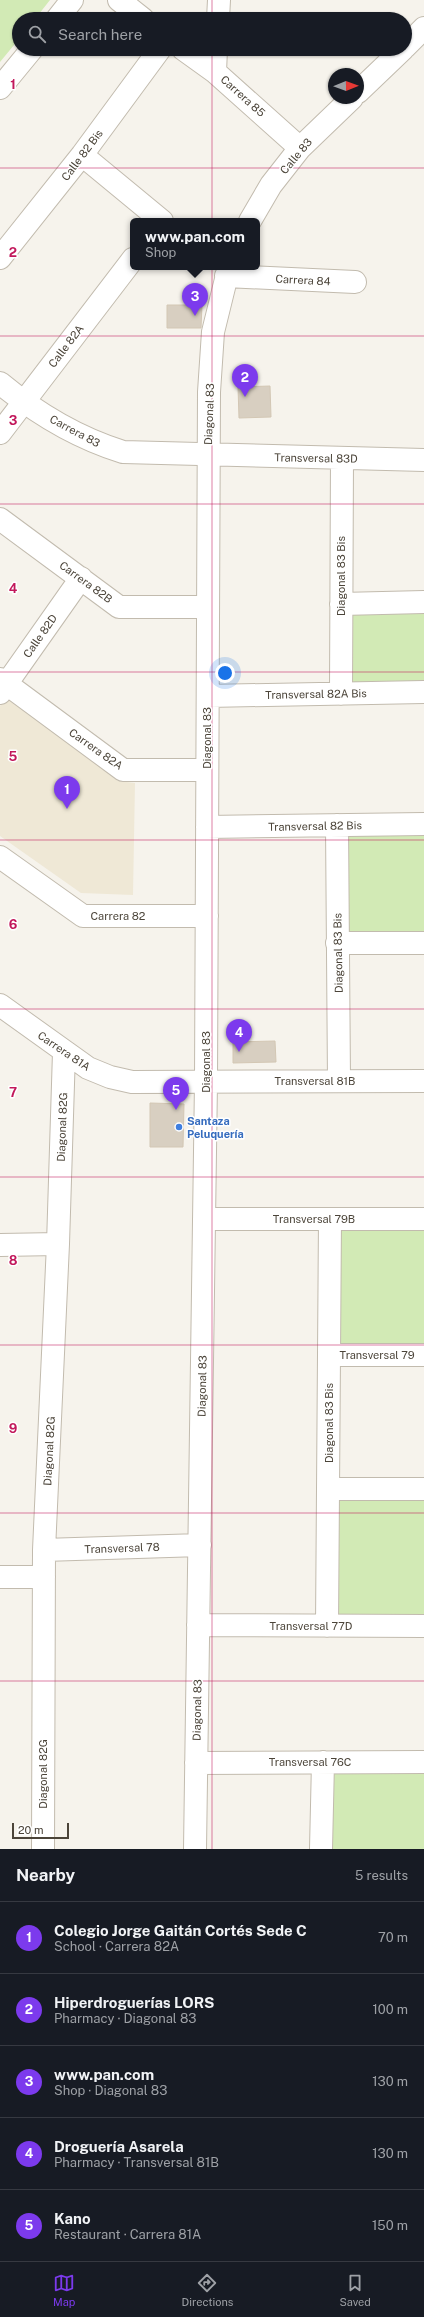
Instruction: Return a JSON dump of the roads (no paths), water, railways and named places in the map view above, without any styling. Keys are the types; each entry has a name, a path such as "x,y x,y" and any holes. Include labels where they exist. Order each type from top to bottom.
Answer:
{"street":[{"path":"63,12 72,0"},
{"path":"120,0 135,12"},
{"path":"218,0 218,12"},
{"path":"412,40 424,28"},
{"path":"0,88 26,56"},
{"name":"Calle 82 Bis","path":"0,258 82,155 155,56"},
{"name":"Carrera 85","path":"193,56 215,72 300,148"},
{"path":"215,72 216,56"},
{"path":"364,86 396,56"},
{"name":"Calle 83","path":"252,218 271,185 300,148 346,104"},
{"path":"82,155 158,218"},
{"name":"Calle 82A","path":"0,433 130,263"},
{"name":"Carrera 84","path":"227,272 355,282"},
{"name":"Diagonal 83","path":"195,1849 206,1082 208,455 213,332 227,272"},
{"name":"Carrera 83","path":"0,383 23,402 93,442 123,452 208,455"},
{"name":"Transversal 83D","path":"208,455 424,460"},
{"name":"Diagonal 83 Bis","path":"341,694 342,458"},
{"name":"Carrera 82B","path":"0,519 119,606 208,607"},
{"name":"Calle 82D","path":"2,686 81,578"},
{"path":"341,604 424,602"},
{"name":"Carrera 82A","path":"2,686 123,770 207,770"},
{"name":"Transversal 82A Bis","path":"208,696 424,692"},
{"name":"Transversal 82 Bis","path":"207,827 424,824"},
{"name":"Diagonal 83 Bis","path":"337,825 339,1081"},
{"name":"Carrera 82","path":"0,856 82,916 207,916"},
{"path":"338,942 424,943"},
{"name":"Carrera 81A","path":"0,1005 88,1068 110,1077 132,1082 206,1082"},
{"name":"Diagonal 82G","path":"42,1849 44,1550 58,1244 64,1052"},
{"name":"Transversal 81B","path":"206,1082 424,1081"},
{"name":"Transversal 79B","path":"204,1219 424,1219"},
{"name":"Diagonal 83 Bis","path":"327,1626 330,1219"},
{"path":"0,1245 58,1244"},
{"name":"Transversal 79","path":"329,1354 424,1355"},
{"path":"328,1489 424,1489"},
{"name":"Transversal 78","path":"44,1550 200,1545"},
{"path":"0,1578 44,1577"},
{"name":"Transversal 77D","path":"198,1625 424,1626"},
{"path":"321,1849 323,1762"},
{"name":"Transversal 76C","path":"196,1763 424,1762"}],"place":[{"name":"www.pan.com","path":"195,316"},
{"name":"Hiperdroguerías LORS","path":"245,397"},
{"name":"Colegio Jorge Gaitán Cortés Sede C","path":"67,809"},
{"name":"Droguería Asarela","path":"239,1052"},
{"name":"Kano","path":"176,1110"},
{"name":"Santaza Peluquería","path":"179,1127"}]}
